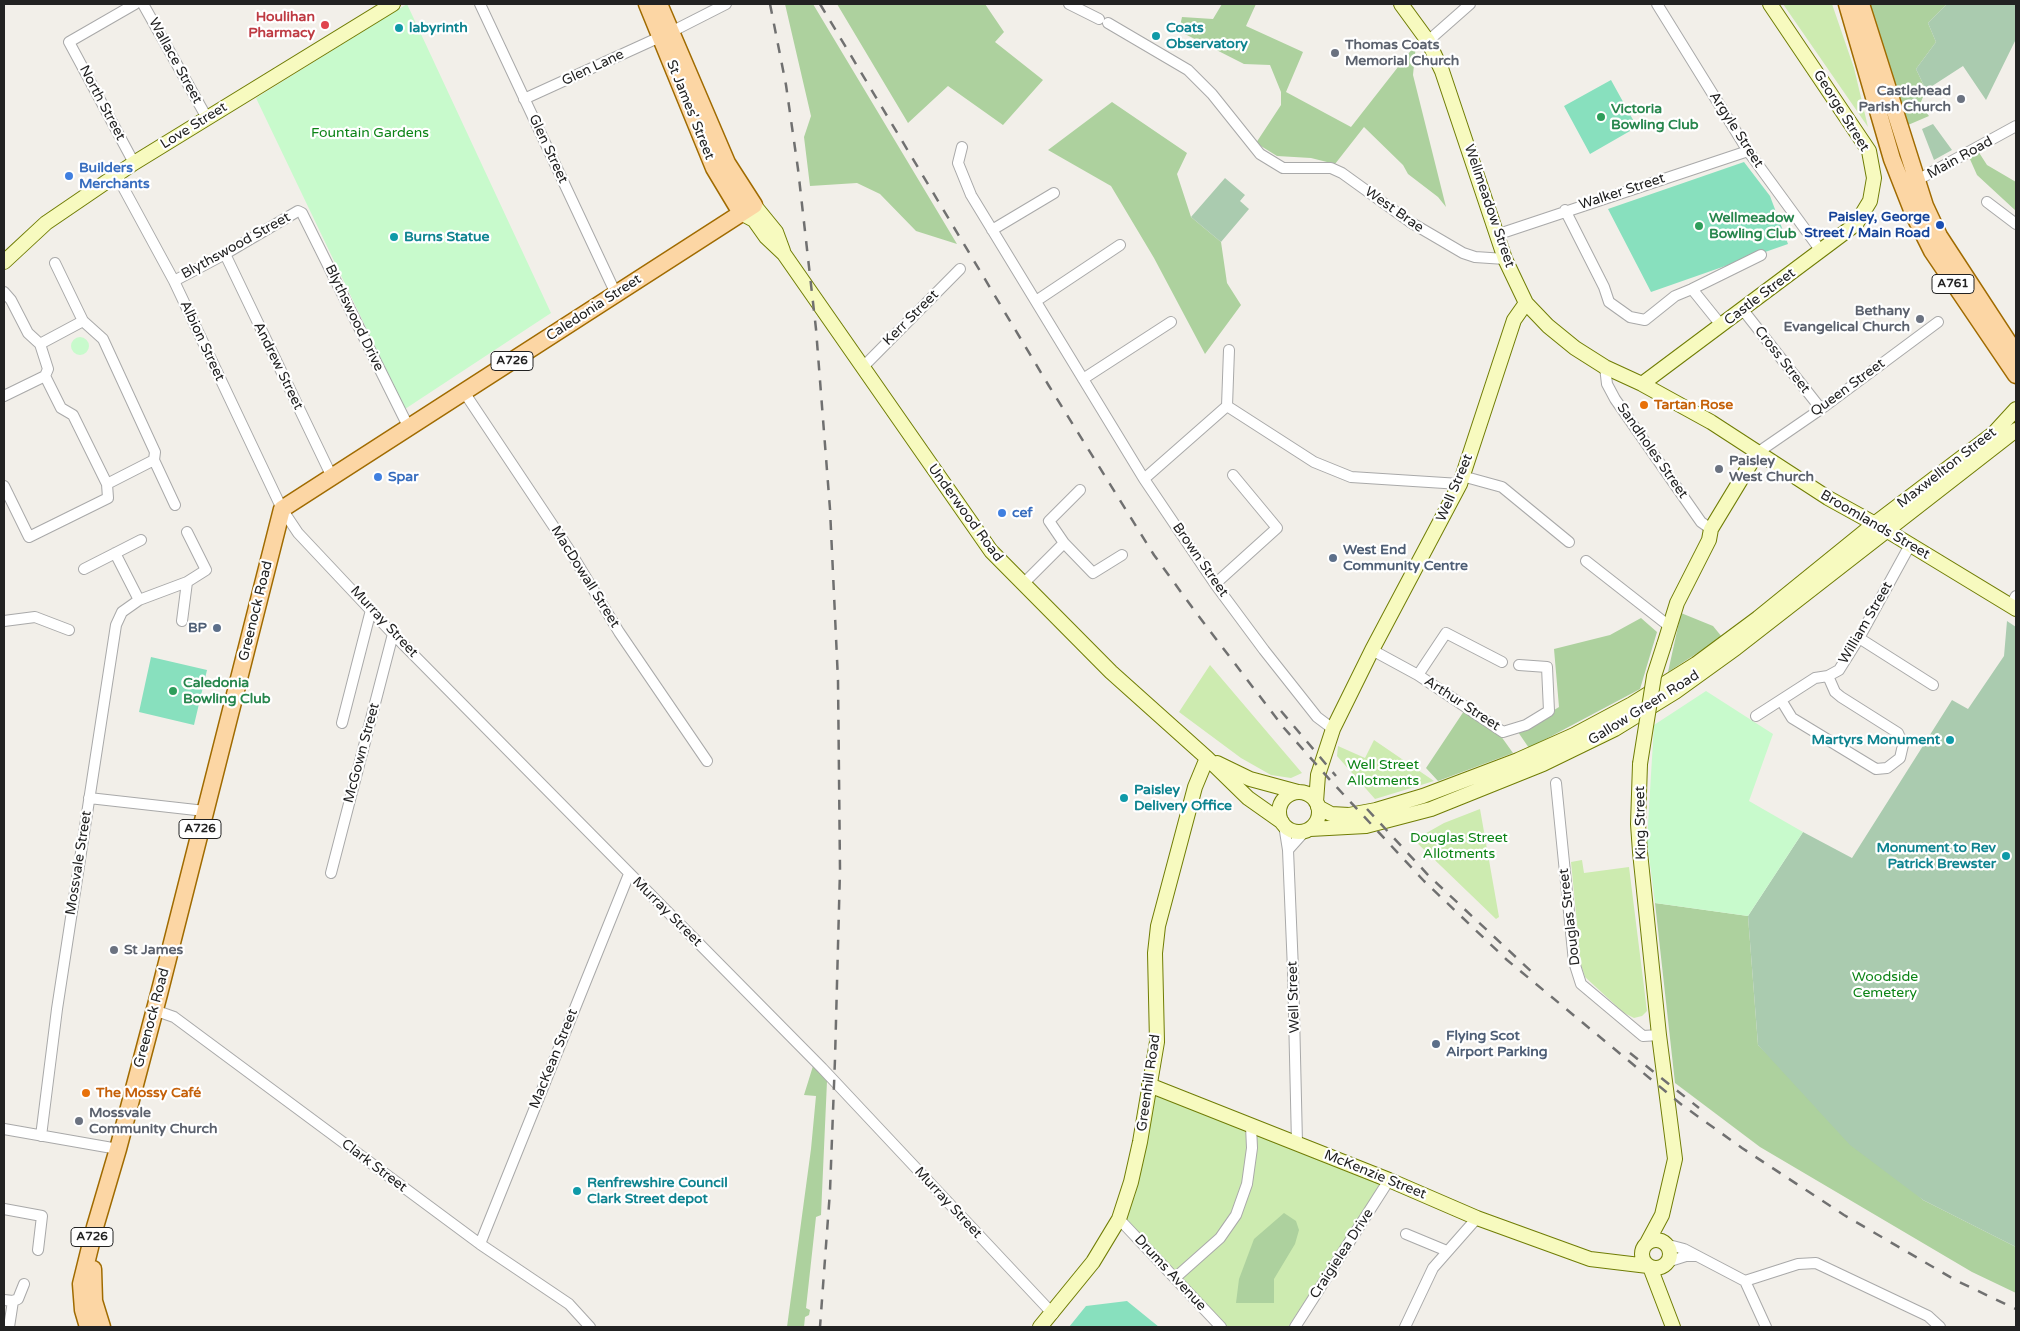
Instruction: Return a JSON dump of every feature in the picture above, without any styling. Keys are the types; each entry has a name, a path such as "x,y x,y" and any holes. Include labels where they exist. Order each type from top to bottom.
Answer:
{"main road":[{"name":"St James' Street","path":"646,4 666,34"},
{"name":"St James' Street","path":"659,4 666,34 714,168 748,209"},
{"name":"A761","path":"1847,4 1932,251 2016,375"},
{"name":"A761","path":"1861,4 1909,184 1939,236 2016,354"},
{"name":"Caledonia Street","path":"282,510 748,209"},
{"name":"Greenock Road","path":"88,1327 82,1304 81,1284 95,1227 118,1149 282,510"},
{"name":"Greenock Road","path":"102,1327 96,1310 92,1277 118,1149"}],"street":[{"name":"North Street","path":"134,163 70,42 135,4"},
{"name":"Wallace Street","path":"143,4 207,118"},
{"name":"Love Street","path":"4,262 46,223 134,163 393,4"},
{"name":"Glen Street","path":"480,4 616,294"},
{"name":"Glen Lane","path":"524,99 666,34 726,4"},
{"name":"West Brae","path":"1069,4 1104,21 1188,70 1212,94 1260,154 1284,168 1332,168 1342,173 1410,222 1463,253 1475,257 1505,259"},
{"name":"Wellmeadow Street","path":"1401,4 1428,41 1442,71 1496,235 1526,303 1548,326 1575,348 1604,367"},
{"path":"1428,41 1470,4"},
{"name":"Argyle Street","path":"1657,4 1748,151 1821,251"},
{"name":"George Street","path":"1770,4 1869,151 1874,178 1870,201"},
{"name":"Main Road","path":"1909,184 1935,172 2016,126"},
{"name":"Brown Street","path":"962,147 958,163 971,196 1144,479 1215,584 1317,717 1333,729"},
{"name":"Walker Street","path":"1496,235 1565,210 1748,151"},
{"name":"Albion Street","path":"117,176 174,281 282,510"},
{"path":"992,230 1054,193"},
{"name":"Castle Street","path":"1642,384 1856,224 1870,201"},
{"path":"1986,202 2016,224"},
{"name":"Underwood Road","path":"748,209 766,237 784,254 991,551 1111,672 1207,758 1248,798 1283,824"},
{"path":"1565,210 1604,287 1609,302 1630,317 1645,320 1675,296 1761,255"},
{"name":"Blythswood Street","path":"174,281 225,254 298,211"},
{"name":"Blythswood Drive","path":"298,211 302,213 409,428"},
{"path":"1036,301 1120,244"},
{"name":"Andrew Street","path":"225,254 332,477"},
{"path":"56,263 83,321 103,340 155,452 154,460 175,505"},
{"name":"Kerr Street","path":"862,368 960,269"},
{"path":"1692,289 1721,326"},
{"path":"4,292 11,300 28,333 40,344 48,369 45,376 4,396"},
{"name":"Well Street","path":"1317,805 1318,774 1333,729 1461,480 1514,320 1526,303"},
{"name":"Cross Street","path":"1743,310 1821,409"},
{"path":"40,344 83,321"},
{"path":"1083,379 1171,322"},
{"name":"Queen Street","path":"1757,453 1821,409 1938,322"},
{"path":"1144,479 1227,406 1230,350"},
{"name":"Broomlands Street","path":"1604,367 1642,384 1711,422 1828,498 2014,603"},
{"name":"Sandholes Street","path":"1604,367 1607,384 1615,399 1701,522 1711,529"},
{"path":"4,486 29,537 108,498 107,484 73,415 61,408 45,376"},
{"name":"MacDowall Street","path":"464,392 568,548 619,632 707,761"},
{"path":"1227,406 1314,462 1351,477 1461,480 1502,487 1569,542"},
{"name":"Maxwellton Street","path":"1880,527 1994,433 2016,408"},
{"name":"Maxwellton Street","path":"1880,527 2016,430"},
{"name":"King Street","path":"1646,1245 1662,1215 1675,1159 1659,1035 1639,834 1640,764 1654,676 1677,603 1709,540 1711,529 1757,453"},
{"path":"107,484 154,460"},
{"path":"1215,584 1277,528 1234,475"},
{"path":"1080,490 1048,521 1064,542 1093,573 1122,555"},
{"name":"Murray Street","path":"282,510 298,533 393,634 822,1068 1053,1314"},
{"name":"Gallow Green Road","path":"1317,805 1331,814 1348,815 1385,808 1477,777 1574,735 1632,704 1696,664 1880,527"},
{"name":"Gallow Green Road","path":"1307,830 1366,826 1431,809 1544,764 1615,729 1675,692 1729,652 1880,527"},
{"name":"Mossvale Street","path":"41,1136 57,1009 116,625 122,612 139,600 187,582 206,570 187,532"},
{"path":"84,569 141,540"},
{"path":"1022,584 1064,542"},
{"name":"William Street","path":"1756,716 1815,678 1828,676 1838,670 1859,638 1910,545"},
{"path":"115,553 139,600"},
{"path":"1586,561 1669,626"},
{"path":"182,621 187,582"},
{"path":"342,723 371,610"},
{"path":"4,621 35,617 69,630"},
{"name":"Arthur Street","path":"1418,675 1446,633 1502,662"},
{"name":"McGown Street","path":"331,873 393,634"},
{"path":"1859,638 1933,685"},
{"name":"Arthur Street","path":"1372,650 1418,675 1503,732 1526,724 1549,711 1547,667 1519,665"},
{"path":"1781,700 1792,718 1876,769 1887,768 1900,758 1903,745 1898,733 1841,697 1835,692 1828,676"},
{"name":"Underwood Road","path":"1207,758 1250,779 1300,792"},
{"name":"Greenhill Road","path":"1040,1327 1053,1314 1093,1262 1119,1219 1140,1142 1157,1042 1154,953 1158,926 1195,787 1207,758"},
{"name":"Well Street","path":"1300,792 1318,774"},
{"name":"Douglas Street","path":"1556,783 1574,962 1581,984 1643,1036 1659,1035"},
{"path":"1288,850 1318,820 1317,805 1309,795 1300,792 1287,796 1280,806 1280,816 1283,824 1295,832 1307,830"},
{"path":"89,798 205,811"},
{"name":"Well Street","path":"1283,824 1288,850 1297,1143"},
{"name":"MacKean Street","path":"480,1244 629,874"},
{"name":"Clark Street","path":"154,1010 174,1017 480,1244 569,1304 590,1327"},
{"name":"McKenzie Street","path":"1149,1085 1389,1180 1478,1218 1590,1260 1658,1265"},
{"path":"1175,1278 1220,1238 1236,1215 1247,1184 1252,1148 1251,1126"},
{"path":"4,1129 118,1149"},
{"name":"Craigielea Drive","path":"1295,1327 1389,1180"},
{"path":"4,1209 42,1216 38,1250"},
{"name":"King Street","path":"1662,1215 1664,1243"},
{"path":"1405,1327 1433,1268 1478,1218"},
{"name":"Drums Avenue","path":"1119,1219 1221,1327"},
{"path":"1406,1234 1447,1251"},
{"path":"1603,1261 1655,1240 1684,1249 1745,1281 1766,1327"},
{"path":"1658,1265 1670,1253 1664,1243"},
{"path":"1646,1245 1643,1259 1658,1265 1686,1256 1697,1256"},
{"path":"1745,1281 1798,1264 1816,1263 1928,1316 1940,1327"},
{"path":"1658,1265 1673,1327"},
{"path":"9,1327 8,1300 20,1297 24,1284"}],"green space":[{"name":"Fountain Gardens","path":"407,4 551,313 405,409 256,98"},
{"path":"785,4 813,4 957,244 916,231 880,194 857,183 810,186 804,137 811,116"},
{"path":"837,4 985,4 1004,32 995,42 1043,80 1003,125 948,86 908,123"},
{"path":"1222,4 1256,4 1246,26 1303,52 1286,92 1351,127 1416,44 1413,75 1446,207 1438,197 1408,174 1403,165 1364,127 1335,164 1311,158 1277,156 1256,143 1281,105 1281,92 1270,65 1244,64 1179,31 1182,17 1213,19"},
{"path":"1783,4 1832,4 1854,68 1868,127"},
{"path":"1868,4 1947,4 1928,23 1936,42 1916,69 1926,90 1920,104 1929,116 1908,125"},
{"path":"1947,4 2016,4 2016,39 1986,100 1963,66 1926,90 1916,69 1936,42 1928,23"},
{"name":"Victoria Bowling Club","path":"1611,80 1637,127 1590,154 1564,106"},
{"path":"1112,102 1187,153 1177,174 1191,217 1221,242 1227,283 1241,305 1205,354 1154,258 1111,186 1048,150"},
{"path":"1933,124 1952,150 1934,160 1922,129"},
{"path":"1978,151 1987,165 2016,182 2016,211 1977,175 1969,157"},
{"name":"Wellmeadow Bowling Club","path":"1744,162 1770,196 1788,244 1651,292 1608,209"},
{"path":"1225,178 1245,195 1240,201 1249,209 1221,242 1191,217"},
{"path":"76,337 84,337 89,342 87,353 76,355 71,350 71,342"},
{"path":"1681,613 1713,626 1722,637 1668,672"},
{"path":"1641,618 1657,632 1640,689 1529,748 1518,732 1559,707 1554,649 1610,635"},
{"name":"Woodside Cemetery","path":"2007,621 2016,627 2016,1247 1923,1200 1850,1145 1758,1045 1748,916 1803,832 1852,858 1952,700 1968,709 2004,656"},
{"name":"Caledonia Bowling Club","path":"151,657 207,670 194,725 139,712"},
{"path":"1210,665 1302,773 1291,778 1271,775 1241,758 1179,712"},
{"path":"1706,691 1773,734 1749,801 1803,832 1748,916 1655,903 1647,841 1654,725"},
{"path":"1464,711 1498,732 1513,753 1438,781 1426,768"},
{"name":"Well Street Allotments","path":"1374,740 1434,781 1375,799 1337,756 1338,746 1365,758"},
{"name":"Douglas Street Allotments","path":"1480,809 1499,917 1496,919 1414,840 1444,823"},
{"path":"1582,860 1584,873 1629,867 1647,1011 1642,1016 1634,1018 1624,1013 1585,977 1581,965 1571,862"},
{"path":"1655,903 1748,916 1758,1045 1923,1200 2016,1247 2016,1293 1972,1272 1760,1147 1675,1083"},
{"path":"813,1066 827,1081 821,1215 816,1217 806,1308 810,1310 809,1315 805,1317 804,1327 787,1327 811,1149 816,1096 804,1095"},
{"path":"1153,1091 1382,1183 1288,1327 1226,1327 1123,1218 1135,1196"},
{"path":"1284,1213 1296,1221 1299,1230 1295,1244 1274,1279 1274,1303 1236,1303 1239,1279 1254,1239"},
{"path":"1127,1301 1159,1327 1069,1327 1086,1306"}],"railway":[{"path":"770,4 786,85 798,169 816,329 830,509 838,680 840,870 835,1059 830,1191 820,1327"},
{"path":"820,4 1049,386 1154,555 1284,728 1331,781 1424,881 1507,960 1682,1105 1742,1148 1844,1215 1957,1281 2016,1309"},
{"path":"1281,711 1336,776"},
{"path":"1367,809 1429,876 1534,974"},
{"path":"1630,1053 1699,1108"}],"place":[{"name":"Houlihan Pharmacy","path":"325,25"},
{"name":"labyrinth","path":"399,28"},
{"name":"Coats Observatory","path":"1156,36"},
{"name":"Thomas Coats Memorial Church","path":"1335,53"},
{"name":"Castlehead Parish Church","path":"1961,99"},
{"name":"Victoria Bowling Club","path":"1601,117"},
{"name":"Builders Merchants","path":"69,176"},
{"name":"Paisley, George Street / Main Road","path":"1940,225"},
{"name":"Wellmeadow Bowling Club","path":"1699,226"},
{"name":"Burns Statue","path":"394,237"},
{"name":"Bethany Evangelical Church","path":"1920,319"},
{"name":"Tartan Rose","path":"1644,405"},
{"name":"Paisley West Church","path":"1719,469"},
{"name":"Spar","path":"378,477"},
{"name":"cef","path":"1002,513"},
{"name":"West End Community Centre","path":"1333,558"},
{"name":"BP","path":"217,628"},
{"name":"Caledonia Bowling Club","path":"173,691"},
{"name":"Martyrs Monument","path":"1950,740"},
{"name":"Paisley Delivery Office","path":"1124,798"},
{"name":"Monument to Rev Patrick Brewster","path":"2006,856"},
{"name":"St James","path":"114,950"},
{"name":"Flying Scot Airport Parking","path":"1436,1044"},
{"name":"The Mossy Café","path":"86,1093"},
{"name":"Mossvale Community Church","path":"79,1121"},
{"name":"Renfrewshire Council Clark Street depot","path":"577,1191"}]}
